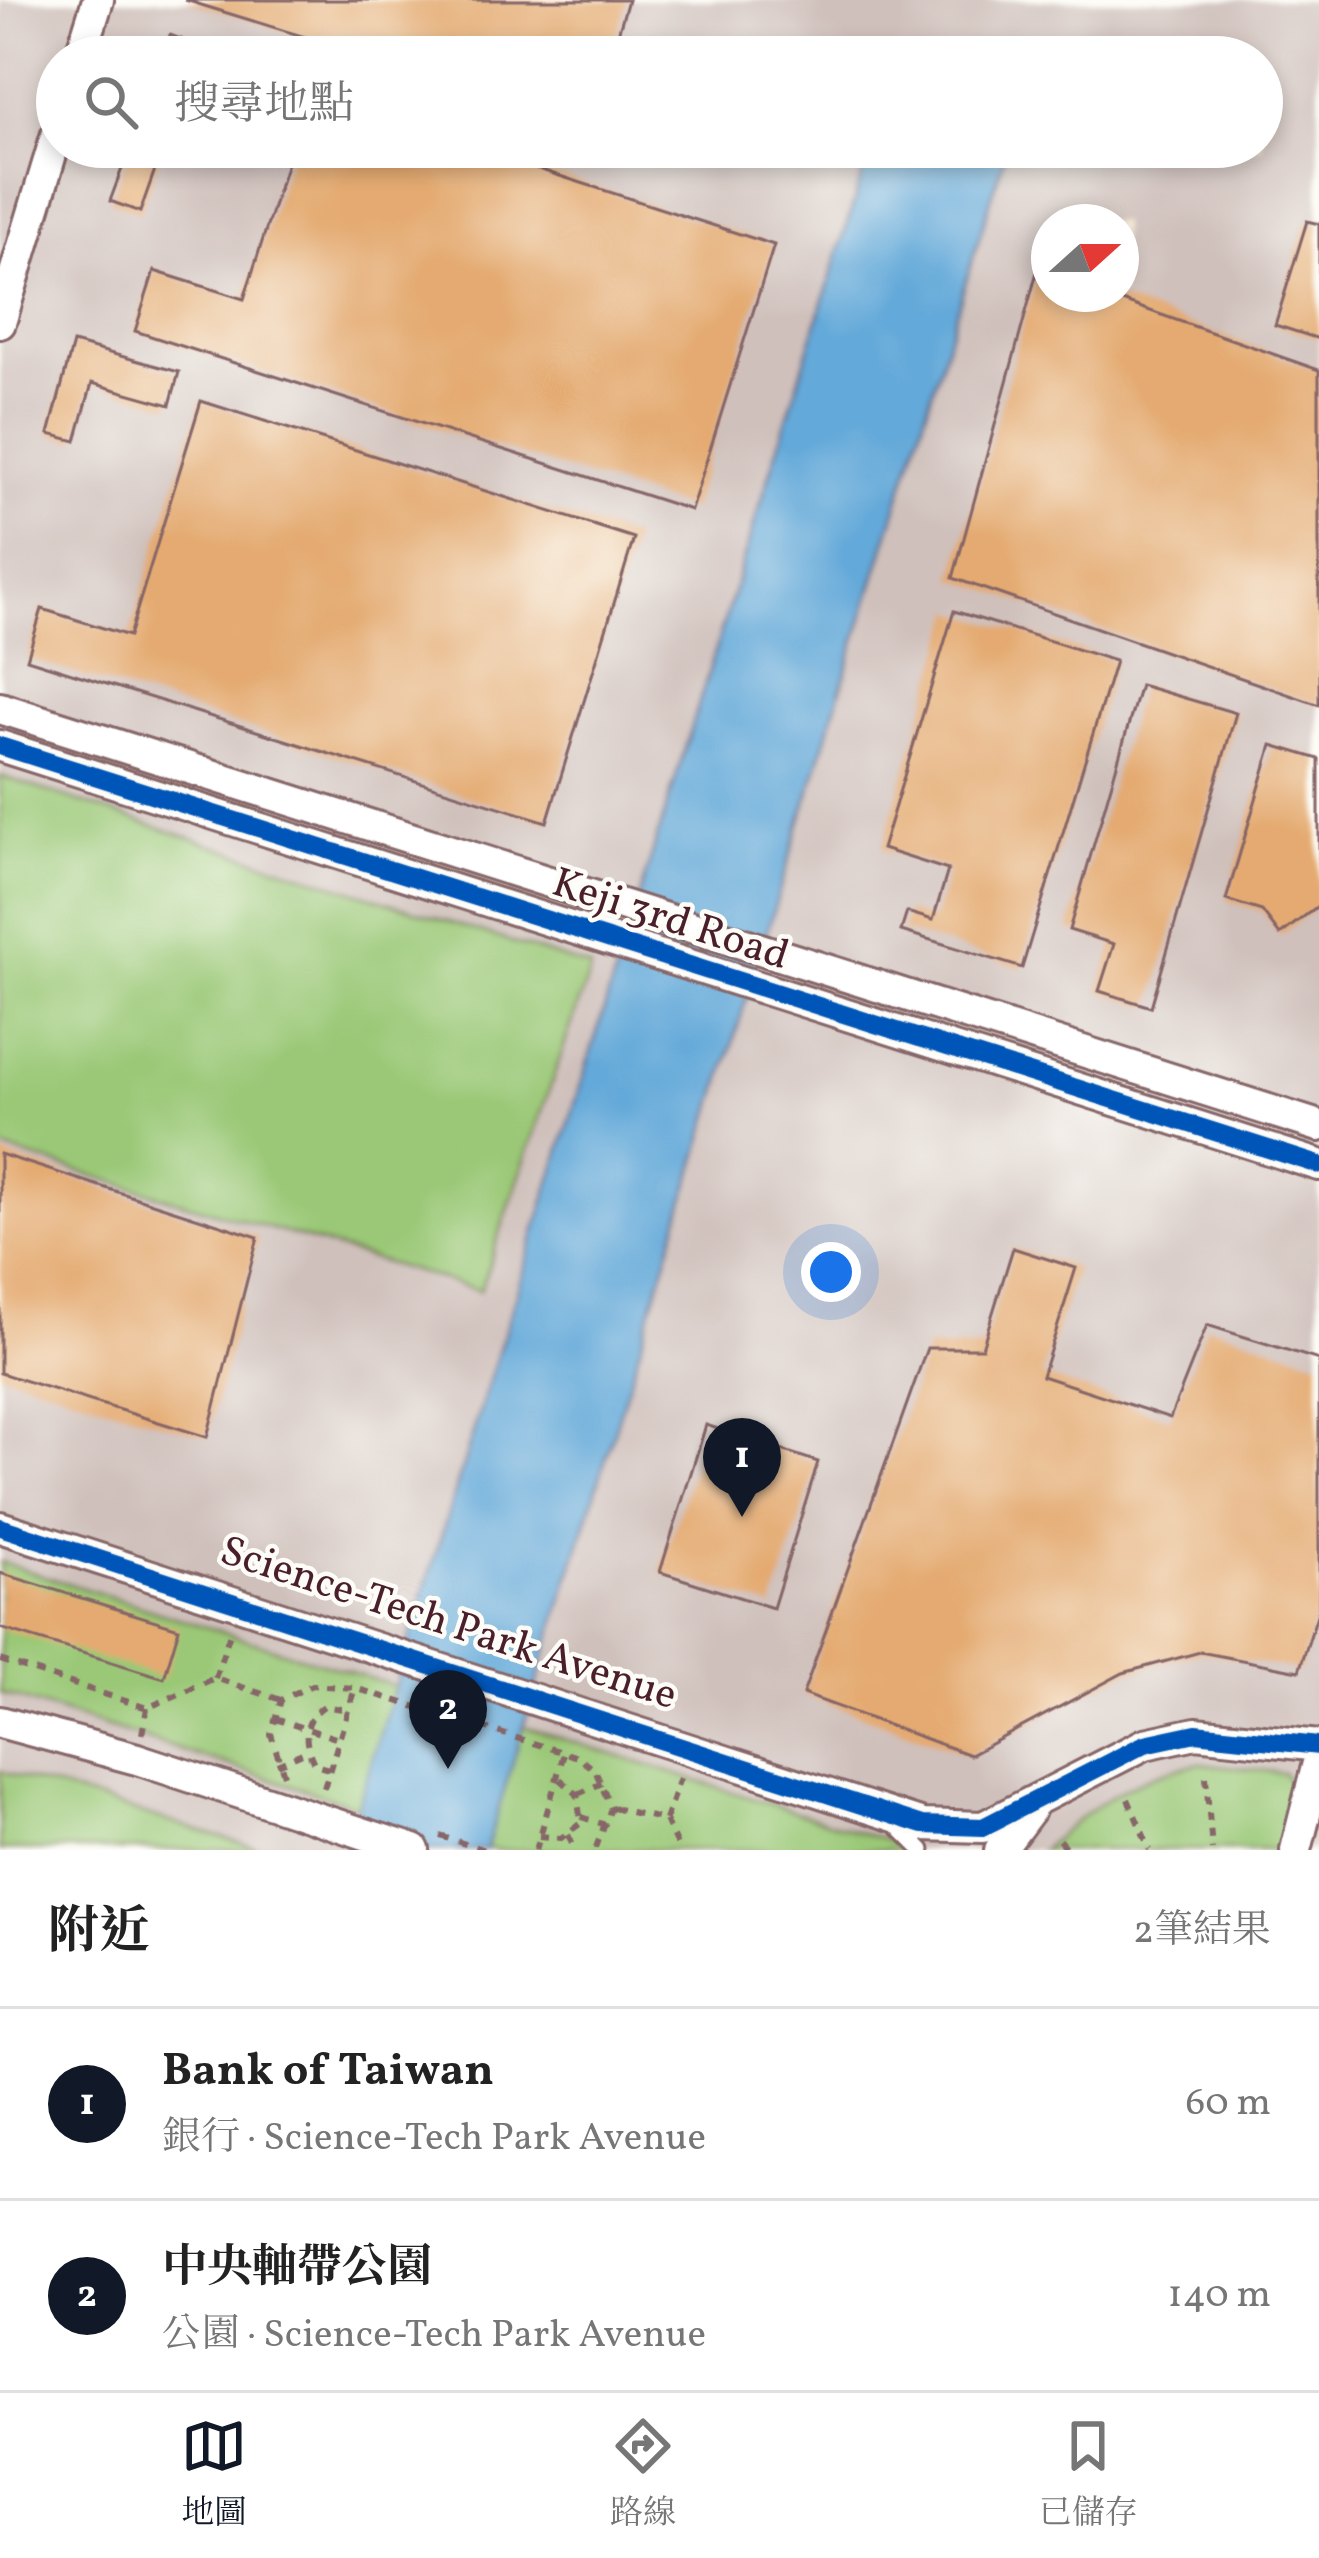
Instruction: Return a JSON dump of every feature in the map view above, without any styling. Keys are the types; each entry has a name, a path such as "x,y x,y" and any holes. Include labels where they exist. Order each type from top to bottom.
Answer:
{"street":[{"path":"87,36 98,0"},
{"path":"0,323 47,168"},
{"name":"Keji 3rd Road","path":"0,708 1319,1126"},
{"name":"Keji 3rd Road","path":"0,746 1319,1165"},
{"name":"Science-Tech Park Avenue","path":"0,1527 871,1804 923,1825 983,1828 1033,1805 1097,1766 1162,1740 1196,1733 1319,1746"},
{"path":"0,1722 419,1840"},
{"path":"1296,1850 1319,1760"},
{"name":"Science-Tech Park Avenue","path":"1000,1850 1033,1805"}],"lane":[{"name":"Science-Tech Park Avenue","path":"871,1804 922,1850"}],"path":[{"path":"214,1678 240,1603"},
{"path":"0,1660 147,1708 214,1678 281,1700"},
{"path":"288,1781 277,1764 272,1734 281,1700 312,1684 355,1688 564,1753 595,1770 611,1808 595,1850"},
{"path":"321,1797 355,1688"},
{"path":"329,1769 315,1765 307,1751 307,1729 313,1714 324,1706 348,1710"},
{"path":"275,1719 339,1739"},
{"path":"679,1850 665,1820 692,1747"},
{"path":"277,1764 307,1751"},
{"path":"536,1850 564,1753"},
{"path":"558,1777 577,1794 581,1817 568,1835"},
{"path":"1207,1778 1212,1850"},
{"path":"577,1794 602,1784"},
{"path":"1128,1799 1150,1850"},
{"path":"611,1808 665,1820"},
{"path":"581,1817 607,1826"},
{"path":"539,1837 568,1835"},
{"path":"568,1835 576,1850"},
{"path":"419,1840 485,1850"},
{"path":"1059,1840 1068,1850"}],"shaded area":[{"path":"0,0 1319,0 1319,1850 0,1850"}],"green space":[{"path":"0,776 591,968 480,1291 0,1148"},
{"path":"0,1562 898,1844 903,1850 495,1850 0,1693"},
{"path":"1201,1763 1283,1773 1296,1792 1288,1850 1041,1850 1133,1784"},
{"path":"0,1771 264,1850 0,1850"}],"water":[{"path":"865,168 1001,168 486,1850 344,1850"}],"building":[{"path":"185,0 628,0 617,36 302,36"},
{"path":"122,168 156,168 140,212 110,201"},
{"path":"285,168 535,168 774,245 691,510 135,331 154,271 244,299"},
{"path":"1307,221 1319,224 1319,339 1275,325"},
{"path":"1031,294 1031,312 1139,312 1139,307 1319,370 1319,705 953,578"},
{"path":"73,343 179,372 170,405 92,383 76,441 49,434"},
{"path":"201,401 634,538 547,822 27,659 42,609 129,636"},
{"path":"954,611 1115,661 1022,968 901,931 907,912 933,920 948,870 882,849"},
{"path":"1140,685 1236,713 1151,1007 1099,991 1114,944 1069,930"},
{"path":"1272,745 1319,759 1319,905 1280,935 1262,911 1226,900"},
{"path":"0,1154 258,1237 207,1437 0,1373"},
{"path":"1013,1248 1076,1268 1042,1376 1170,1418 1207,1325 1319,1360 1319,1609 1299,1671 1200,1652 1123,1673 970,1755 803,1694 927,1348 982,1348"},
{"path":"706,1425 818,1462 773,1608 660,1572"},
{"path":"0,1573 179,1628 164,1678 0,1628"}],"cycle path":[{"path":"0,746 1319,1165"},
{"path":"0,1527 923,1825 983,1827 1145,1744 1196,1733 1319,1746"}],"place":[{"name":"Bank of Taiwan","path":"742,1517"},
{"name":"中央軸帶公園","path":"448,1769"}]}
